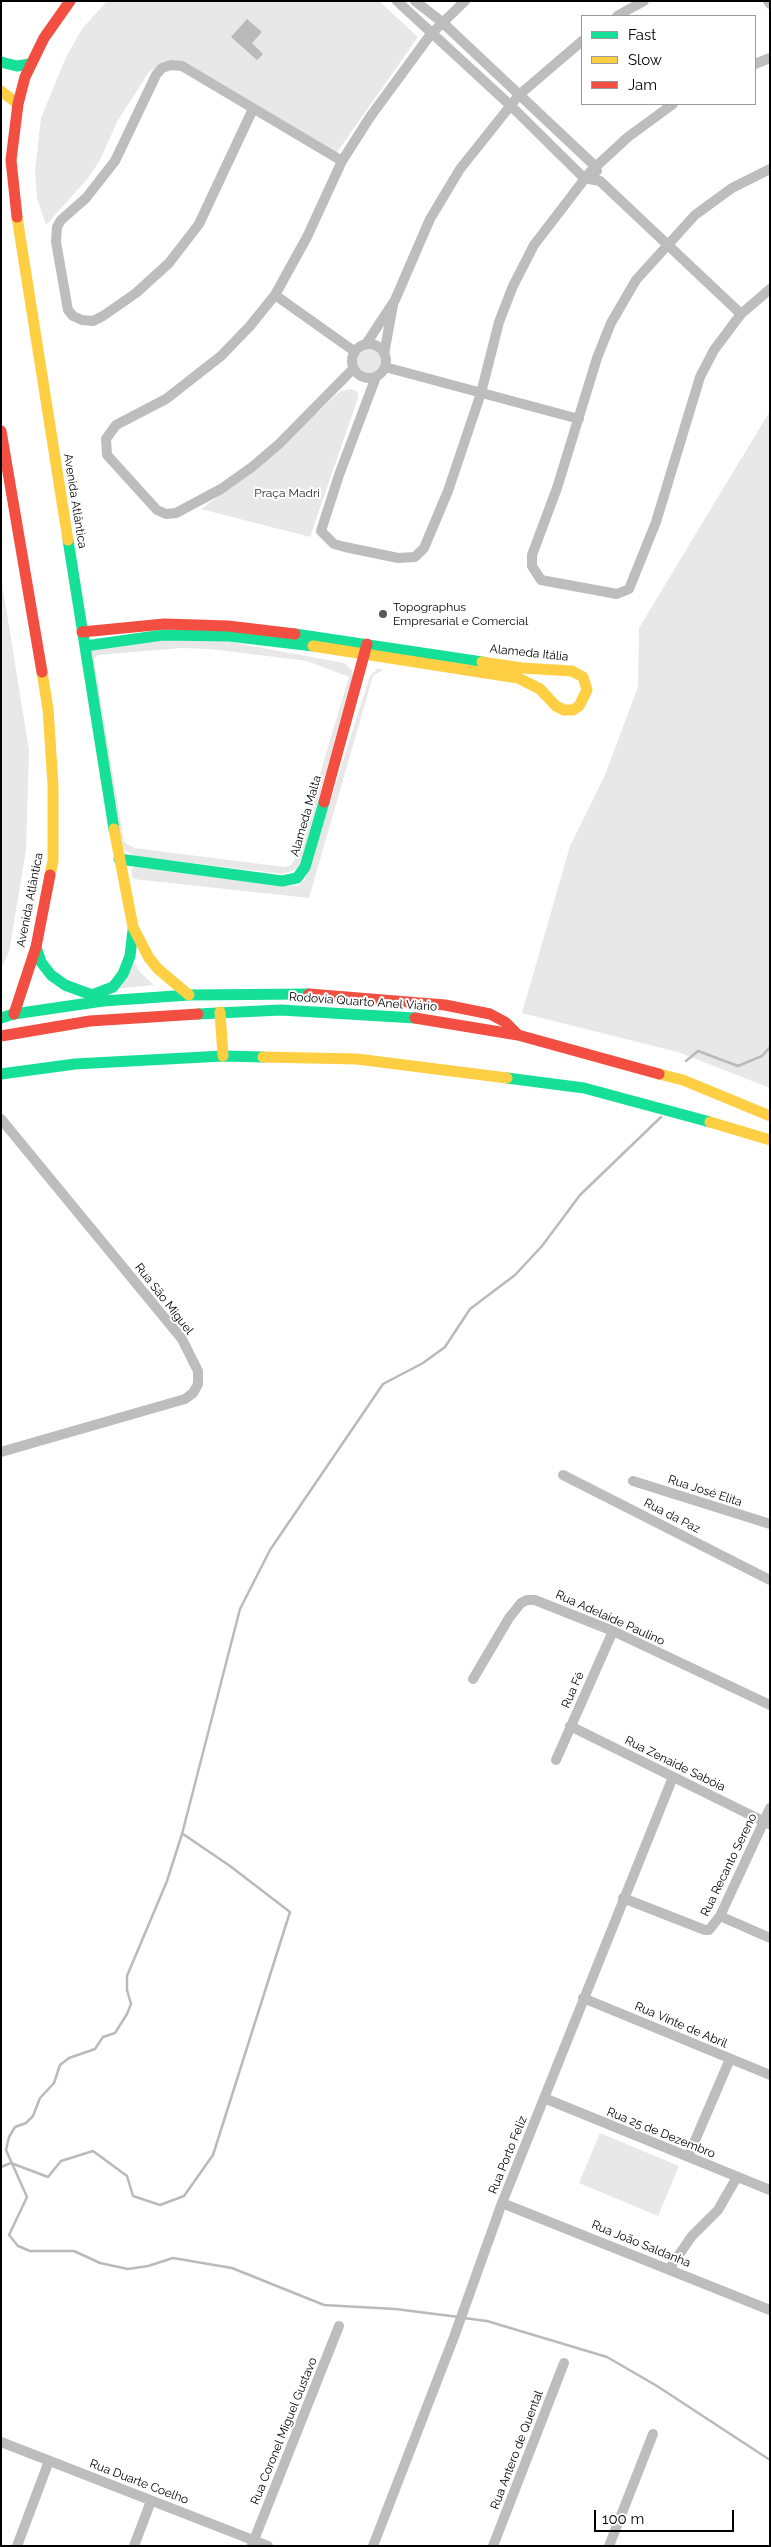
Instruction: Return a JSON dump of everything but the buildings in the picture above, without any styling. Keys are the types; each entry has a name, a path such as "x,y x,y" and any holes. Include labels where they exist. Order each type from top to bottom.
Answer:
{"main road":[{"name":"Avenida Atlântica","path":"70,1 54,21 30,64 18,104 11,160 14,200 119,859 133,927 140,944 154,963 189,995"},
{"path":"1,62 17,66 30,64"},
{"path":"1,91 18,104"},
{"path":"1,178 11,160"},
{"name":"Avenida Atlântica","path":"1,431 48,708 52,776 53,861 36,947 14,1014"},
{"name":"Alameda Itália","path":"82,632 196,624 366,644 522,668 578,673 586,683 585,697 579,706 572,710 564,710 556,706 540,689 518,678 366,644 229,636 163,635 85,646"},
{"name":"Alameda Malta","path":"119,859 282,881 297,878 305,868 366,644"},
{"path":"540,689 547,669"},
{"path":"36,947 41,962 52,975 65,985 92,995 102,993 113,987 123,974 130,956 133,927"},
{"path":"1,1018 14,1014 103,1001 189,995 328,994 444,1005 490,1014 506,1022 518,1035"},
{"name":"Rodovia Quarto Anel Viário","path":"1,1036 90,1021 220,1012 281,1010 423,1019 518,1035 682,1080 770,1116"},
{"path":"220,1012 223,1056"},
{"path":"1,1074 74,1064 223,1056 366,1060 584,1088 668,1109 770,1140"}],"street":[{"path":"397,1 510,105 584,178 600,181"},
{"path":"415,1 442,22 595,166 600,181 741,314"},
{"path":"353,369 279,444 252,467 221,489 176,513 166,514 158,510 107,455 106,439 109,431 116,425 166,399 221,356 250,326 275,295 307,237 342,161 370,117 431,34 465,1"},
{"path":"619,15 644,1"},
{"path":"376,377 363,378 353,369 351,360 354,351 366,344 395,300 430,220 460,169 519,95 581,42"},
{"path":"756,64 770,58"},
{"path":"253,109 199,224 169,263 136,294 103,316 92,321 82,320 73,316 68,310 62,281 56,242 57,227 61,220 86,198 115,161 156,75 162,68 171,65 182,66 342,161"},
{"path":"395,300 384,354 385,367 376,377 336,483 321,531 334,544 398,558 415,557 424,548 448,491 481,393 500,322 513,286 534,245 595,166 628,137 672,105"},
{"path":"770,170 732,188 695,215 636,280 611,323 597,358 579,419 532,555 532,566 540,580 548,583 617,594 623,592 633,582 656,522 700,377 714,350 741,314 770,289"},
{"path":"275,295 354,351"},
{"path":"366,344 378,346 384,354"},
{"path":"385,367 579,419"},
{"name":"Rua São Miguel","path":"1,1118 182,1340 198,1372 198,1384 193,1393 185,1399 1,1452"},
{"name":"Rua da Paz","path":"563,1475 770,1580"},
{"name":"Rua José Elita","path":"634,1481 770,1524"},
{"name":"Rua Adelaide Paulino","path":"473,1679 509,1618 521,1603 527,1600 535,1600 613,1631 770,1705"},
{"name":"Rua Fé","path":"556,1760 613,1631"},
{"name":"Rua Zenaide Sabóia","path":"570,1726 767,1823"},
{"name":"Rua Porto Feliz","path":"373,2546 454,2337 502,2203 673,1777"},
{"name":"Rua Recanto Sereno","path":"623,1898 705,1930 712,1928 720,1916 767,1823 770,1808"},
{"path":"720,1916 770,1938"},
{"name":"Rua Vinte de Abril","path":"583,1998 770,2075"},
{"path":"688,2157 730,2059"},
{"name":"Rua 25 de Dezembro","path":"544,2098 770,2190"},
{"path":"669,2269 692,2236 718,2210 737,2177"},
{"name":"Rua João Saldanha","path":"502,2203 770,2310"},
{"name":"Rua Coronel Miguel Gustavo","path":"253,2543 339,2326"},
{"name":"Rua Antero de Quental","path":"494,2546 564,2363"},
{"path":"609,2546 653,2434"},
{"name":"Rua Duarte Coelho","path":"1,2442 253,2543 268,2546"},
{"path":"17,2546 49,2461"},
{"path":"134,2546 151,2501"}],"green space":[{"path":"107,1 379,1 418,37 335,155 176,63 160,65 149,72 118,120 100,160 89,177 46,225 37,198 35,171 41,118 66,57 82,29"},
{"path":"368,347 379,351 383,362 379,373 368,377 357,373 353,362 357,351"},
{"name":"Praça Madri","path":"351,389 358,392 358,398 310,537 201,509 264,463 341,391"},
{"path":"770,411 770,1088 678,1052 522,1013 570,846 605,775 638,687 639,628"},
{"path":"1,577 29,750 26,850 9,952 1,969"},
{"path":"209,638 344,663 352,670 353,676 300,865 295,870 282,874 135,856 124,850 87,651 144,641","holes":["181,648 210,649 307,661 349,677 294,861 291,865 285,867 134,848 124,842 94,659 98,655"]},
{"path":"377,669 384,669 373,676 309,898 133,879 131,869 135,867 282,886 297,886 305,880 370,676"},
{"path":"134,962 139,971 154,985 114,989"},
{"path":"600,2133 679,2166 658,2216 579,2183"}],"shaded area":[{"path":"247,19 262,32 252,43 263,54 257,60 231,37"}],"waterway":[{"path":"686,1061 698,1051 738,1066 762,1056 770,1047"},
{"path":"459,2317 395,2309 324,2305 232,2268 173,2258 148,2266 128,2269 100,2263 74,2251 30,2251 18,2246 9,2235 27,2197 6,2150 9,2137 15,2127 26,2123 33,2116 40,2098 54,2083 60,2065 69,2058 95,2049 103,2037 115,2033 127,2014 131,2004 127,1990 127,1976 167,1881 182,1834 240,1609 270,1550 383,1384 423,1363 445,1347 470,1309 515,1275 542,1246 580,1195 661,1117"},
{"path":"1,2167 11,2163 48,2177 61,2161 93,2151 127,2176 133,2196 160,2205 184,2196 213,2155 290,1912 230,1866 183,1834"},
{"path":"464,2318 487,2321 607,2357 657,2386 770,2460"}],"traffic: fast":[{"path":"1,62 17,66 30,64"},
{"path":"68,540 114,829"},
{"path":"295,634 482,662"},
{"path":"85,646 163,635 229,636 313,646"},
{"path":"119,859 282,881 297,878 305,867 324,802"},
{"path":"36,947 41,962 51,975 65,985 92,995 113,987 123,974 130,956 133,930"},
{"path":"1,1018 14,1014 103,1001 189,995 309,994"},
{"path":"198,1014 281,1010 415,1018"},
{"path":"1,1074 75,1064 223,1056 263,1057"},
{"path":"507,1078 584,1088 710,1122"}],"traffic: slow":[{"path":"1,91 18,104"},
{"path":"17,217 68,540"},
{"path":"313,646 518,678 540,689 556,706 564,710 573,710 579,706 587,690 583,677 572,671 522,668 482,662"},
{"path":"42,672 48,709 53,785 53,861 50,875"},
{"path":"114,829 133,927 149,958 158,969 189,995"},
{"path":"220,1012 223,1056"},
{"path":"263,1057 357,1059 507,1078"},
{"path":"659,1074 683,1080 770,1116"},
{"path":"710,1122 770,1140"}],"traffic: jam":[{"path":"17,217 11,160 18,104 25,77 44,38 70,1"},
{"path":"1,431 42,672"},
{"path":"82,632 164,624 228,626 295,634"},
{"path":"324,802 367,644"},
{"path":"14,1014 36,947 50,875"},
{"path":"309,994 445,1005 490,1014 505,1022 518,1035"},
{"path":"1,1036 90,1021 198,1014"},
{"path":"415,1018 518,1035 659,1074"}],"place":[{"name":"Topographus Empresarial e Comercial","path":"383,614"}]}
